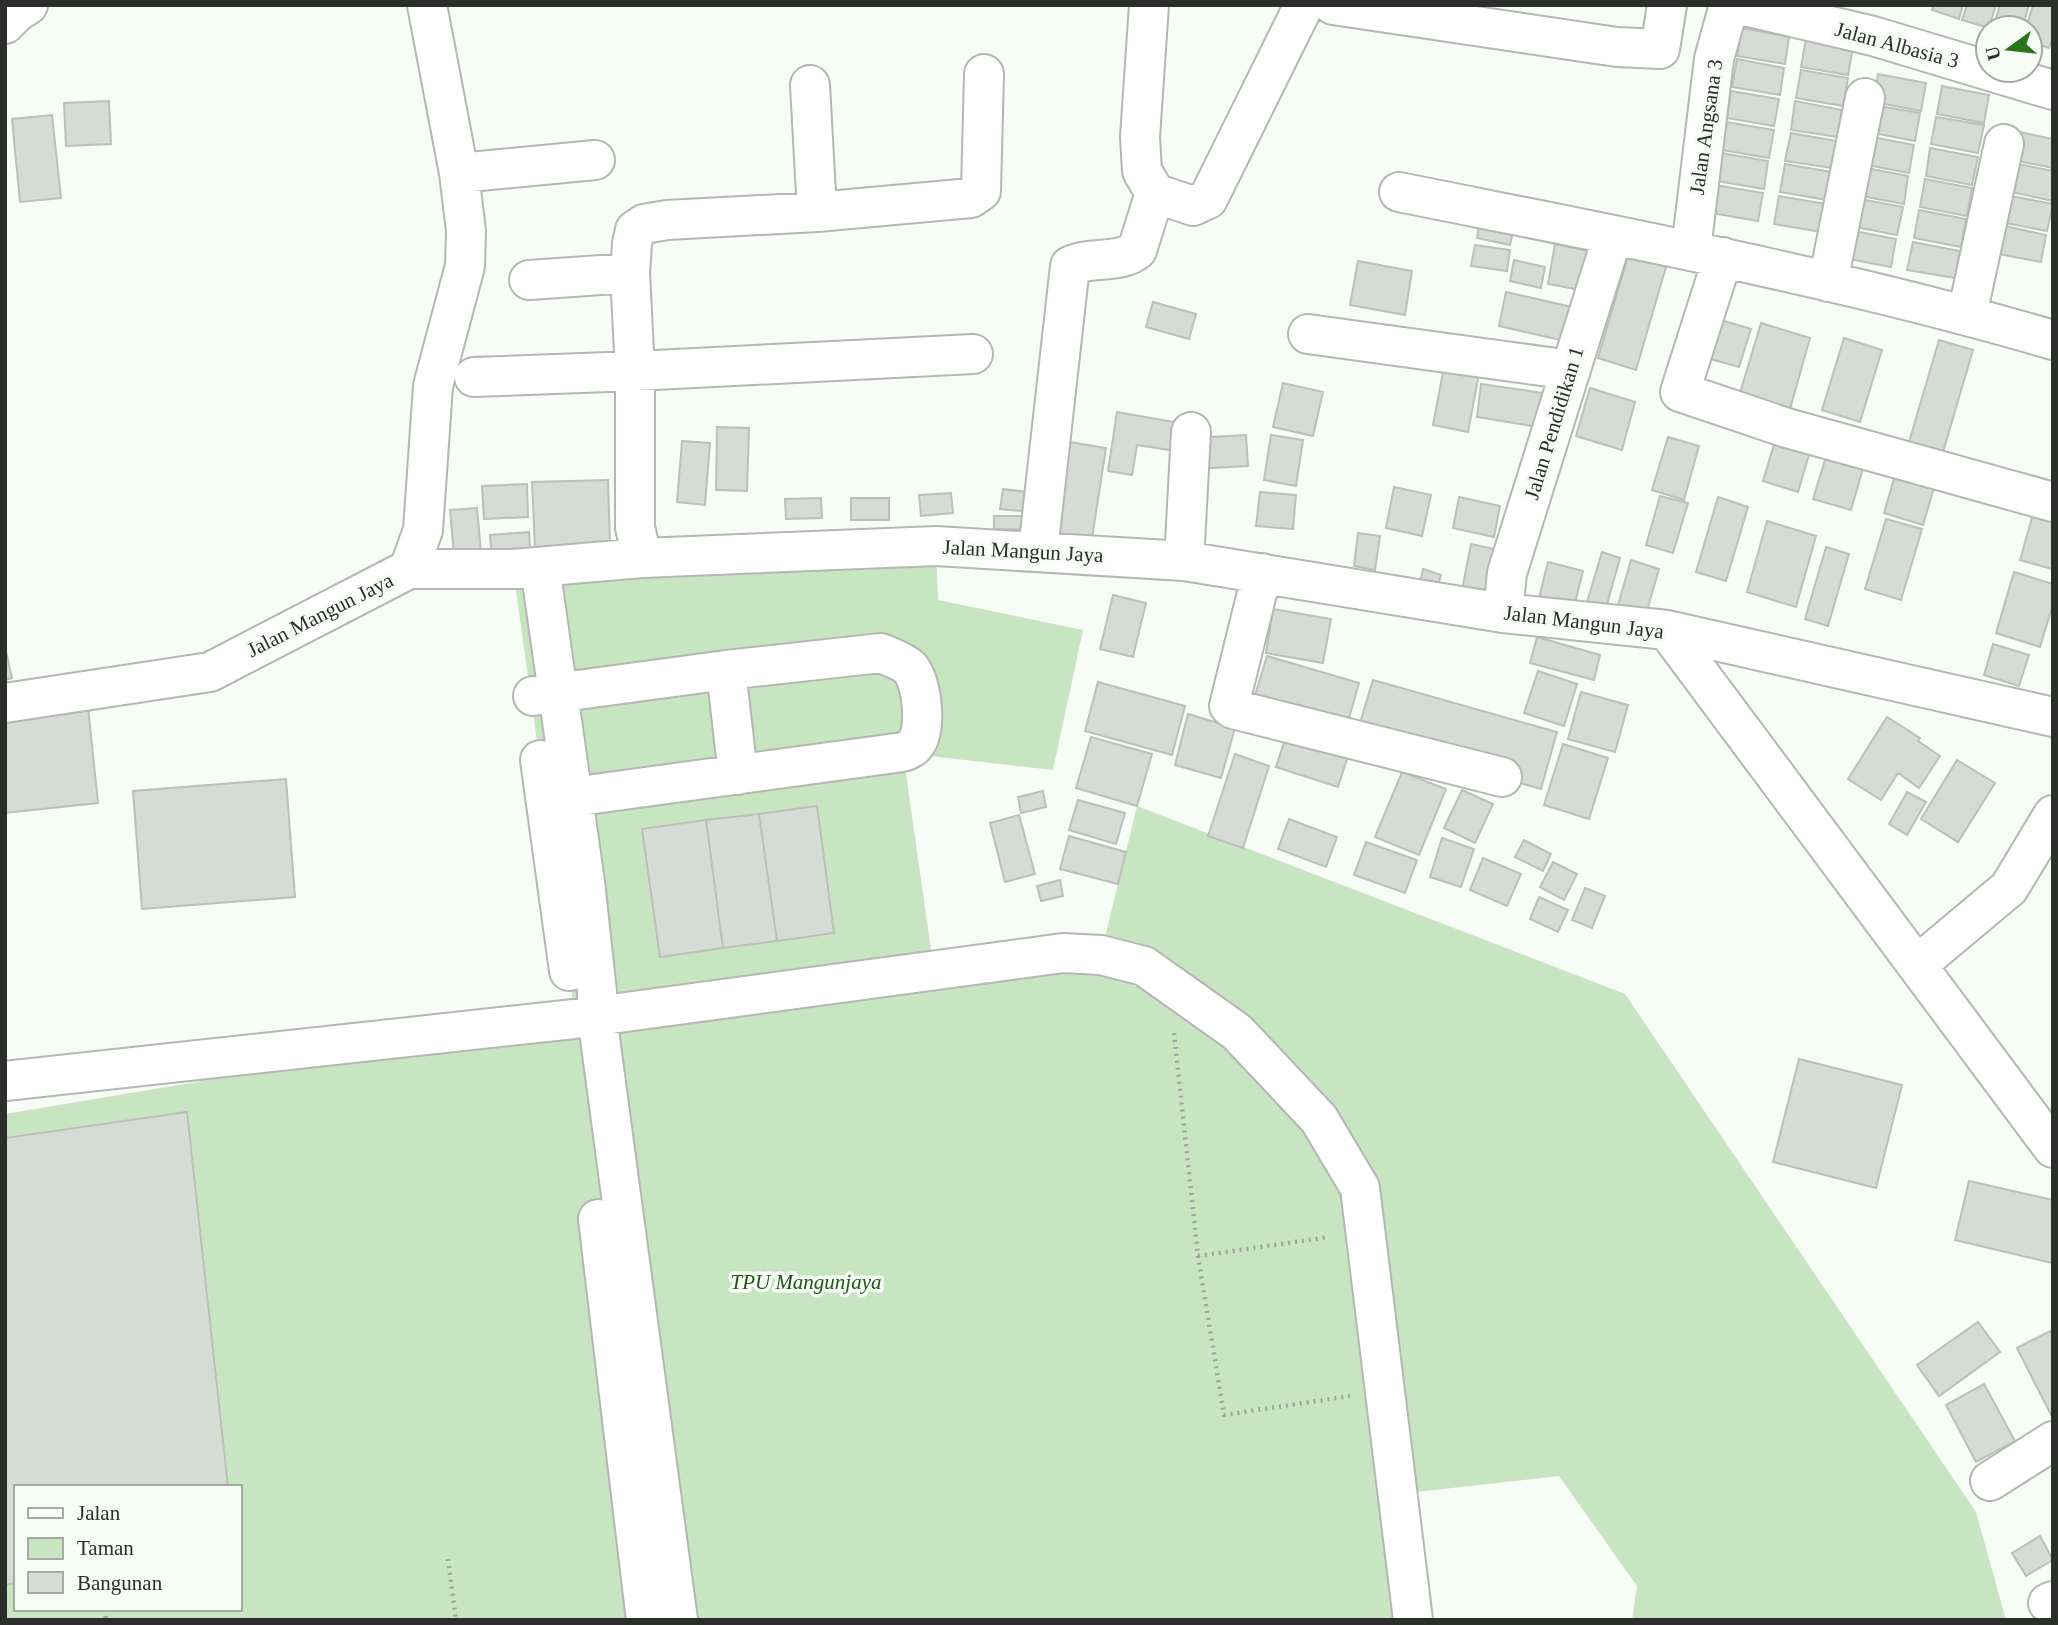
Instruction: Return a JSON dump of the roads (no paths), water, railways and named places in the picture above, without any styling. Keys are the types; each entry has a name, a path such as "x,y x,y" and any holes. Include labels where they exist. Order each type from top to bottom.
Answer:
{"street":[{"path":"5,24 28,5"},
{"path":"409,569 423,530 433,386 464,266 466,231 459,173 428,5"},
{"path":"1149,5 1140,137 1142,171 1155,193 1193,206 1208,199 1304,5"},
{"path":"1333,5 1617,47 1660,49 1667,5"},
{"name":"Jalan Angsana 3","path":"1729,5 1714,59 1707,254 1680,392 1787,428 2053,502"},
{"name":"Jalan Albasia 3","path":"1741,5 1873,36 2053,90"},
{"path":"642,558 635,527 635,371 630,273 635,230 644,224 667,220 817,212 971,198 981,191 984,74"},
{"path":"810,85 817,212"},
{"path":"1828,282 1865,98"},
{"path":"1968,315 2004,144"},
{"path":"459,173 595,160"},
{"path":"1399,192 1707,254 1968,315 2053,340"},
{"path":"1038,551 1070,266 1079,261 1130,256 1137,250 1155,193"},
{"name":"Jalan Pendidikan 1","path":"1503,613 1507,573 1613,235"},
{"path":"529,280 630,273"},
{"path":"1308,334 1571,370"},
{"path":"474,377 973,354"},
{"path":"1184,561 1191,432"},
{"name":"Jalan Mangun Jaya","path":"5,703 210,672 409,569 527,568 642,558 936,546 1184,561 1503,613 1667,630 2053,717"},
{"path":"527,568 544,694 572,994 585,1017 678,1620"},
{"path":"1262,573 1229,706 1502,778"},
{"path":"1667,630 2053,1148"},
{"path":"544,694 881,653 911,669 919,690 922,728 912,748 903,752 572,797"},
{"path":"726,670 738,775"},
{"path":"544,694 572,797 585,882 597,992 585,1017 646,1620"},
{"path":"1917,965 2009,888 2053,815"},
{"path":"5,1081 585,1017 1063,953 1101,954 1144,966 1237,1032 1319,1119 1360,1188 1413,1620"},
{"path":"1990,1481 2053,1441"}],"park label":[{"name":"TPU Mangunjaya","path":"806,1282"}]}
